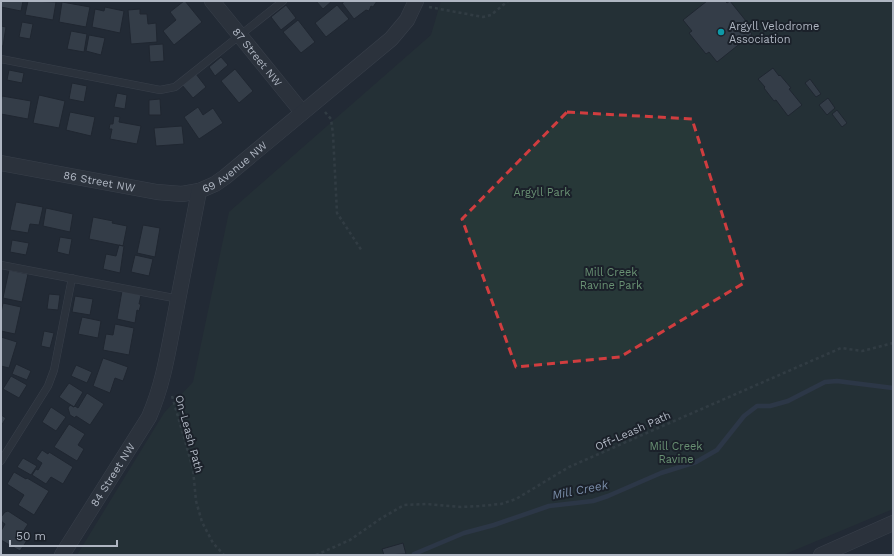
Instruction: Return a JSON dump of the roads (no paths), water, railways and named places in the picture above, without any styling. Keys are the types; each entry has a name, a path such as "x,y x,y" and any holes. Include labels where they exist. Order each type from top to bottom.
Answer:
{"street":[{"name":"87 Street NW","path":"212,1 302,112"},
{"name":"69 Avenue NW","path":"159,393 179,299 199,191 215,184 225,177 391,39 407,20 412,10 422,4"},
{"name":"86 Street NW","path":"1,163 157,192 182,194 199,191"},
{"name":"84 Street NW","path":"62,555 150,417 159,393"},
{"path":"821,555 893,523"}],"lane":[{"path":"1,59 160,90 176,86 283,1"},
{"path":"1,265 179,299"},
{"path":"1,461 51,379 72,278"}],"waterway":[{"name":"Mill Creek","path":"414,554 464,533 494,525 549,506 593,501 661,473 696,462 717,450 744,416 757,406 770,406 788,401 825,382 837,381 893,388"}],"place":[{"name":"Argyll Velodrome Association","path":"721,32"}],"park label":[{"name":"Argyll Park","path":"542,192"},
{"name":"Mill Creek Ravine Park","path":"611,278"},
{"name":"Mill Creek Ravine","path":"676,452"}]}
